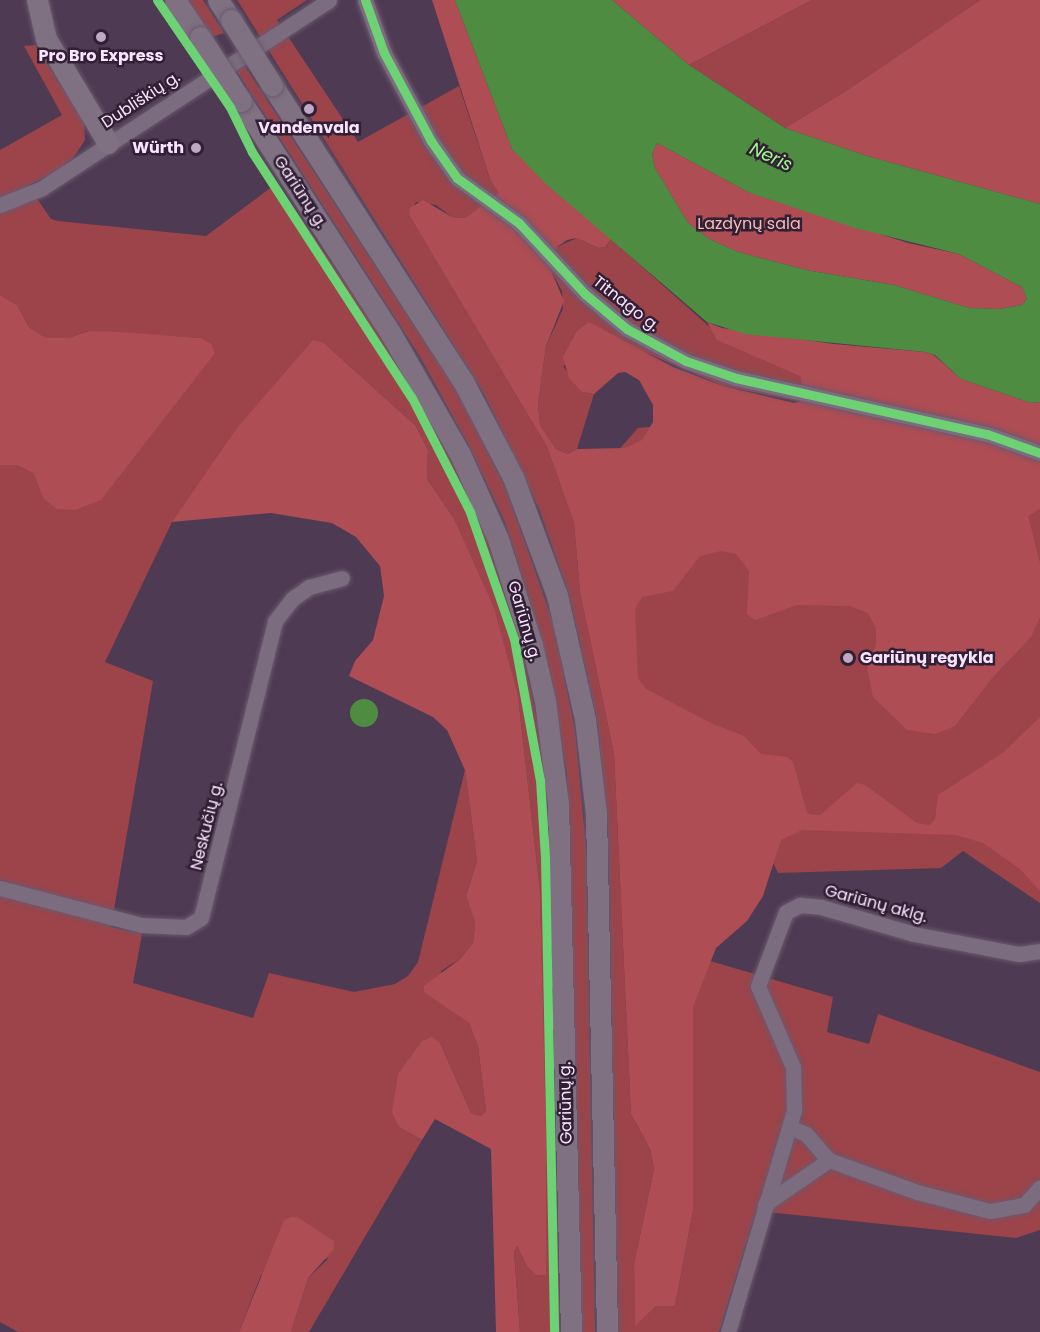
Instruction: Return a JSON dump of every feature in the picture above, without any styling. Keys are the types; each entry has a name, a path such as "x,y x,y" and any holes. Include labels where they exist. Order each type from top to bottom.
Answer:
{"highway":[{"path":"37,0 46,39 108,143"},
{"name":"Gariūnų g.","path":"175,0 391,334 456,444 498,539 532,645 545,701 558,804 571,1332"},
{"path":"218,0 385,255 480,410 513,477 557,595 585,719 596,814 607,1332"}],"street":[{"name":"Dubliškių g.","path":"0,205 42,188 329,0"},
{"name":"Titnago g.","path":"365,0 384,53 431,141 457,178 519,223 585,294 627,329 686,361 736,378 987,434 1040,453"},
{"name":"Neskučių g.","path":"0,888 141,925 186,927 201,918 275,621 292,599 309,587 342,578"},
{"name":"Gariūnų aklg.","path":"728,1332 790,1127 796,1089 793,1067 758,987 789,908 800,905 821,907 915,934 1019,954 1040,951"},
{"path":"790,1127 806,1134 829,1160 917,1192 990,1211 1024,1205 1040,1187"},
{"path":"765,1204 829,1160"}],"shaded area":[{"path":"188,0 203,0 224,33 212,37"},
{"path":"237,0 307,0 277,20 358,142 459,86 490,179 500,193 465,218 452,217 436,205 416,202 409,215 547,447 574,523 580,592 614,754 631,1114 650,1149 654,1169 634,1264 635,1325 656,1306 675,1306 693,1211 692,1007 710,961 833,997 827,1032 869,1044 878,1014 1040,1072 1040,1230 1016,1238 756,1211 719,1332 618,1332 608,827 597,720 569,595 540,511 484,394"},
{"path":"812,0 980,0 849,89 785,128 689,65"},
{"path":"35,45 84,121 85,140 74,157 56,172 0,199 0,150 62,115 24,46"},
{"path":"244,65 457,391 505,486 553,622 575,730 586,847 595,1332 581,1332 567,775 553,690 531,605 505,522 468,444 419,355 236,70"},
{"path":"277,183 373,324 459,470 503,576 520,639 541,739 547,798 560,1332 520,1332 514,1250 517,1246 527,1266 546,1274 540,891 518,696 453,517 427,479 428,450 416,426 324,343 172,522 105,662 153,681 111,927 142,934 133,983 253,1018 269,973 354,992 395,984 408,976 418,962 465,770 477,861 466,894 475,923 473,943 460,959 441,971 451,1009 469,1023 478,1046 486,1111 481,1116 471,1113 440,1043 399,1127 422,1140 309,1332 291,1332 308,1278 329,1258 261,1275 239,1332 18,1332 0,1322 0,465 16,465 33,473 43,498 200,338 89,331 68,338 46,338 29,327 17,305 0,295 0,212 36,197 51,219 58,221 206,236"},
{"path":"577,238 598,248 605,247 611,239 731,346 801,377 802,402 723,386 633,347 563,366 582,392 594,394 577,449 568,454 556,449 540,425 538,404 546,346 563,309 562,291 549,267 557,247"},
{"path":"671,425 1040,489 1040,903 963,851 941,868 778,873 761,838 648,806 607,463 638,428"}],"green space":[{"path":"432,0 455,0 512,149 611,239 605,247 598,248 577,238 567,240 557,247 549,266 564,301 546,346 538,404 540,425 556,449 568,454 577,449 625,448 642,440 653,422 653,405 639,380 625,372 618,373 594,394 582,392 569,378 563,357 577,331 589,322 673,367 723,386 794,403 802,401 801,377 717,340 707,322 722,328 834,344 925,352 934,355 961,379 1031,403 1040,402 1040,509 1028,516 1040,563 1040,617 1031,637 993,677 955,726 935,734 907,730 873,697 867,667 876,645 876,628 868,613 850,606 797,605 755,620 747,614 749,571 736,554 721,551 700,556 673,591 642,597 635,609 638,678 646,689 713,724 744,736 761,754 787,757 793,762 807,813 813,815 820,815 857,783 865,785 917,823 929,825 935,820 938,795 1004,752 1040,717 1040,891 1020,869 983,843 956,835 802,830 781,840 763,896 747,921 716,948 693,1007 693,1211 675,1306 656,1306 635,1326 634,1264 654,1169 650,1149 631,1114 614,754 580,592 574,523 547,447 409,215 410,208 423,200 452,217 465,218 499,193 490,179"},
{"path":"612,0 812,0 689,65"},
{"path":"980,0 1040,0 1040,204 867,156 785,128 849,89"},
{"name":"Lazdynų sala","path":"657,143 748,192 908,243 959,254 1022,287 1027,299 1022,305 999,309 969,308 894,285 806,270 738,252 709,239 688,223 655,168 652,154"},
{"path":"0,295 17,305 29,327 46,338 68,338 89,331 120,332 200,338 211,344 215,353 101,500 75,510 57,509 43,498 33,473 16,465 0,465"},
{"path":"313,340 324,343 416,426 428,450 427,479 453,517 494,608 518,696 540,891 546,1136 546,1275 536,1275 527,1266 517,1246 514,1251 520,1332 496,1332 491,1149 435,1119 422,1140 399,1127 392,1112 398,1074 422,1041 432,1037 440,1043 471,1113 481,1116 486,1111 478,1046 469,1023 424,992 424,986 460,959 473,943 475,923 466,895 477,861 465,770 447,730 433,717 349,676 355,661 373,640 384,596 380,566 356,537 332,523 271,513 172,522 237,428"},
{"path":"297,1217 334,1241 334,1249 308,1278 291,1332 239,1332 284,1220"}],"water":[{"name":"Neris","path":"455,0 612,0 689,65 785,128 867,156 1040,204 1040,402 1031,403 961,379 935,355 925,352 745,334 707,322 545,183 512,149","holes":["657,143 748,192 855,228 959,254 1022,287 1027,299 1022,305 999,309 969,308 894,285 806,270 738,252 709,239 688,223 655,168 652,154"]},
{"path":"364,699 374,703 378,713 374,723 364,727 354,723 350,713 354,703"}],"cycle path":[{"path":"157,0 230,107 252,152 412,398 470,512 514,639 540,780 545,857 554,1332"},
{"path":"365,0 384,53 431,141 457,178 519,223 585,294 627,329 686,361 736,378 987,434 1040,453"}],"place":[{"name":"Pro Bro Express","path":"101,37"},
{"name":"Vandenvala","path":"309,109"},
{"name":"Würth","path":"196,148"},
{"name":"Gariūnų regykla","path":"848,658"}]}
